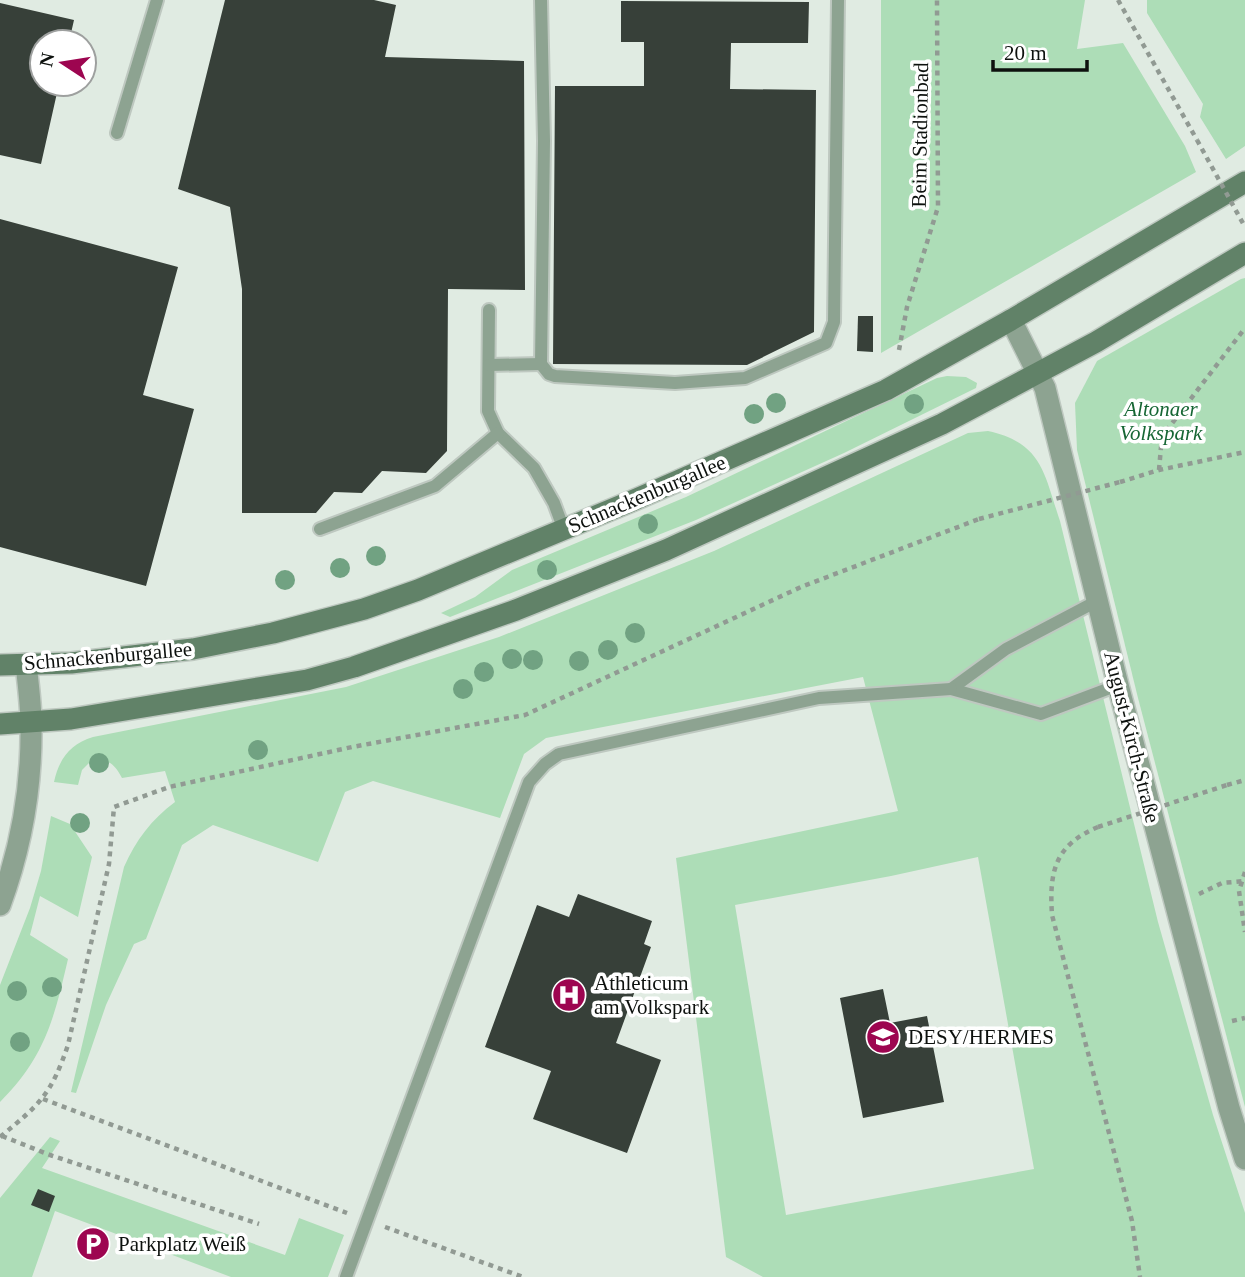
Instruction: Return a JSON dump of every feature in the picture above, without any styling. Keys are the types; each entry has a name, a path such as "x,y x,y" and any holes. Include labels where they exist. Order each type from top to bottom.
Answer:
{"main road":[{"name":"Schnackenburgallee","path":"0,665 71,663 193,649 273,633 364,609 418,590 564,530 886,390 1245,183"},
{"path":"0,724 71,719 282,685 354,667 516,610 692,538 942,424 1096,342 1245,253"}],"street":[{"name":"August-Kirch-Straße","path":"1011,320 1045,388 1118,685 1229,1108 1245,1159"},
{"path":"0,905 15,856 29,788 31,723 26,664"}],"lane":[{"path":"117,133 157,0"},
{"path":"541,0 544,141 541,364 549,374 555,376 675,383 745,378 826,343 834,322 838,0"},
{"path":"489,310 488,411 498,433 534,468 554,503 564,530"},
{"path":"489,365 541,364"},
{"path":"320,529 435,486 498,433"},
{"path":"951,689 1006,649 1097,601"},
{"path":"346,1277 529,782 545,764 559,754 819,698 951,689 1041,714 1118,685"}],"path":[{"name":"Beim Stadionbad","path":"899,349 906,307 938,207 937,0"},
{"path":"1120,1 1245,227"},
{"path":"1160,470 1161,447 1167,430 1245,328"},
{"path":"259,1224 0,1136 43,1099 58,1074 68,1045 109,864 114,807 169,787 352,747 525,716 801,587 979,519 1160,470 1245,452"},
{"path":"1140,1277 1132,1221 1052,915 1052,874 1060,855 1076,838 1098,827 1245,779"},
{"path":"1245,872 1239,902 1245,932"},
{"path":"1175,902 1195,897 1222,883 1243,881"},
{"path":"43,1099 523,1277"}],"green space":[{"path":"881,0 1085,0 1077,49 1123,43 1185,146 1196,172 881,353"},
{"path":"1147,0 1245,0 1245,146 1226,159 1200,117 1203,104 1147,13"},
{"name":"Altonaer Volkspark","path":"1245,278 1245,1107 1138,698 1077,450 1075,403 1097,361"},
{"path":"966,377 977,383 976,388 844,453 696,520 450,617 441,613 475,597 512,570 686,497 937,378"},
{"path":"988,431 1006,436 1020,444 1031,452 1039,463 1050,489 1158,922 1213,1115 1245,1213 1245,1277 763,1277 726,1257 676,858 898,811 863,677 546,738 524,754 500,818 373,781 345,792 318,862 213,825 182,845 146,939 134,944 106,1005 76,1093 71,1092 124,867 145,831 175,802 165,771 122,778 113,765 102,760 92,760 82,770 78,785 54,782 62,760 72,748 93,737 346,687 499,637 714,551 968,433","holes":["978,857 1034,1169 786,1215 735,905"]},
{"path":"51,816 70,824 92,857 78,917 40,896 30,935 68,959 52,1019 38,1053 0,1102 0,985 30,908 41,871"},
{"path":"50,1137 60,1141 42,1168 285,1255 299,1218 344,1235 328,1277 231,1277 55,1211 32,1277 0,1277 0,1198"}],"building":[{"path":"225,0 374,0 396,5 385,57 524,61 525,290 448,289 447,451 426,473 382,471 362,493 334,492 316,513 242,513 242,289 230,207 178,189"},
{"path":"621,1 809,2 808,43 731,43 730,89 816,90 814,332 747,365 553,364 555,86 644,86 644,42 621,42"},
{"path":"0,3 74,20 72,28 28,28 28,98 56,98 41,164 0,155"},
{"path":"0,219 178,267 143,395 194,409 146,586 0,547"},
{"path":"858,316 873,316 873,352 857,351"},
{"name":"Athleticum am Volkspark","path":"578,894 652,921 644,944 651,947 616,1043 661,1060 627,1153 533,1119 551,1071 485,1047 537,905 569,917"},
{"path":"883,989 890,1023 927,1016 944,1102 863,1118 840,998"},
{"path":"38,1189 55,1196 49,1212 31,1205"}],"place":[{"name":"Athleticum am Volkspark","path":"569,995"},
{"name":"DESY/HERMES","path":"883,1037"},
{"name":"Parkplatz Weiß","path":"93,1244"}]}
